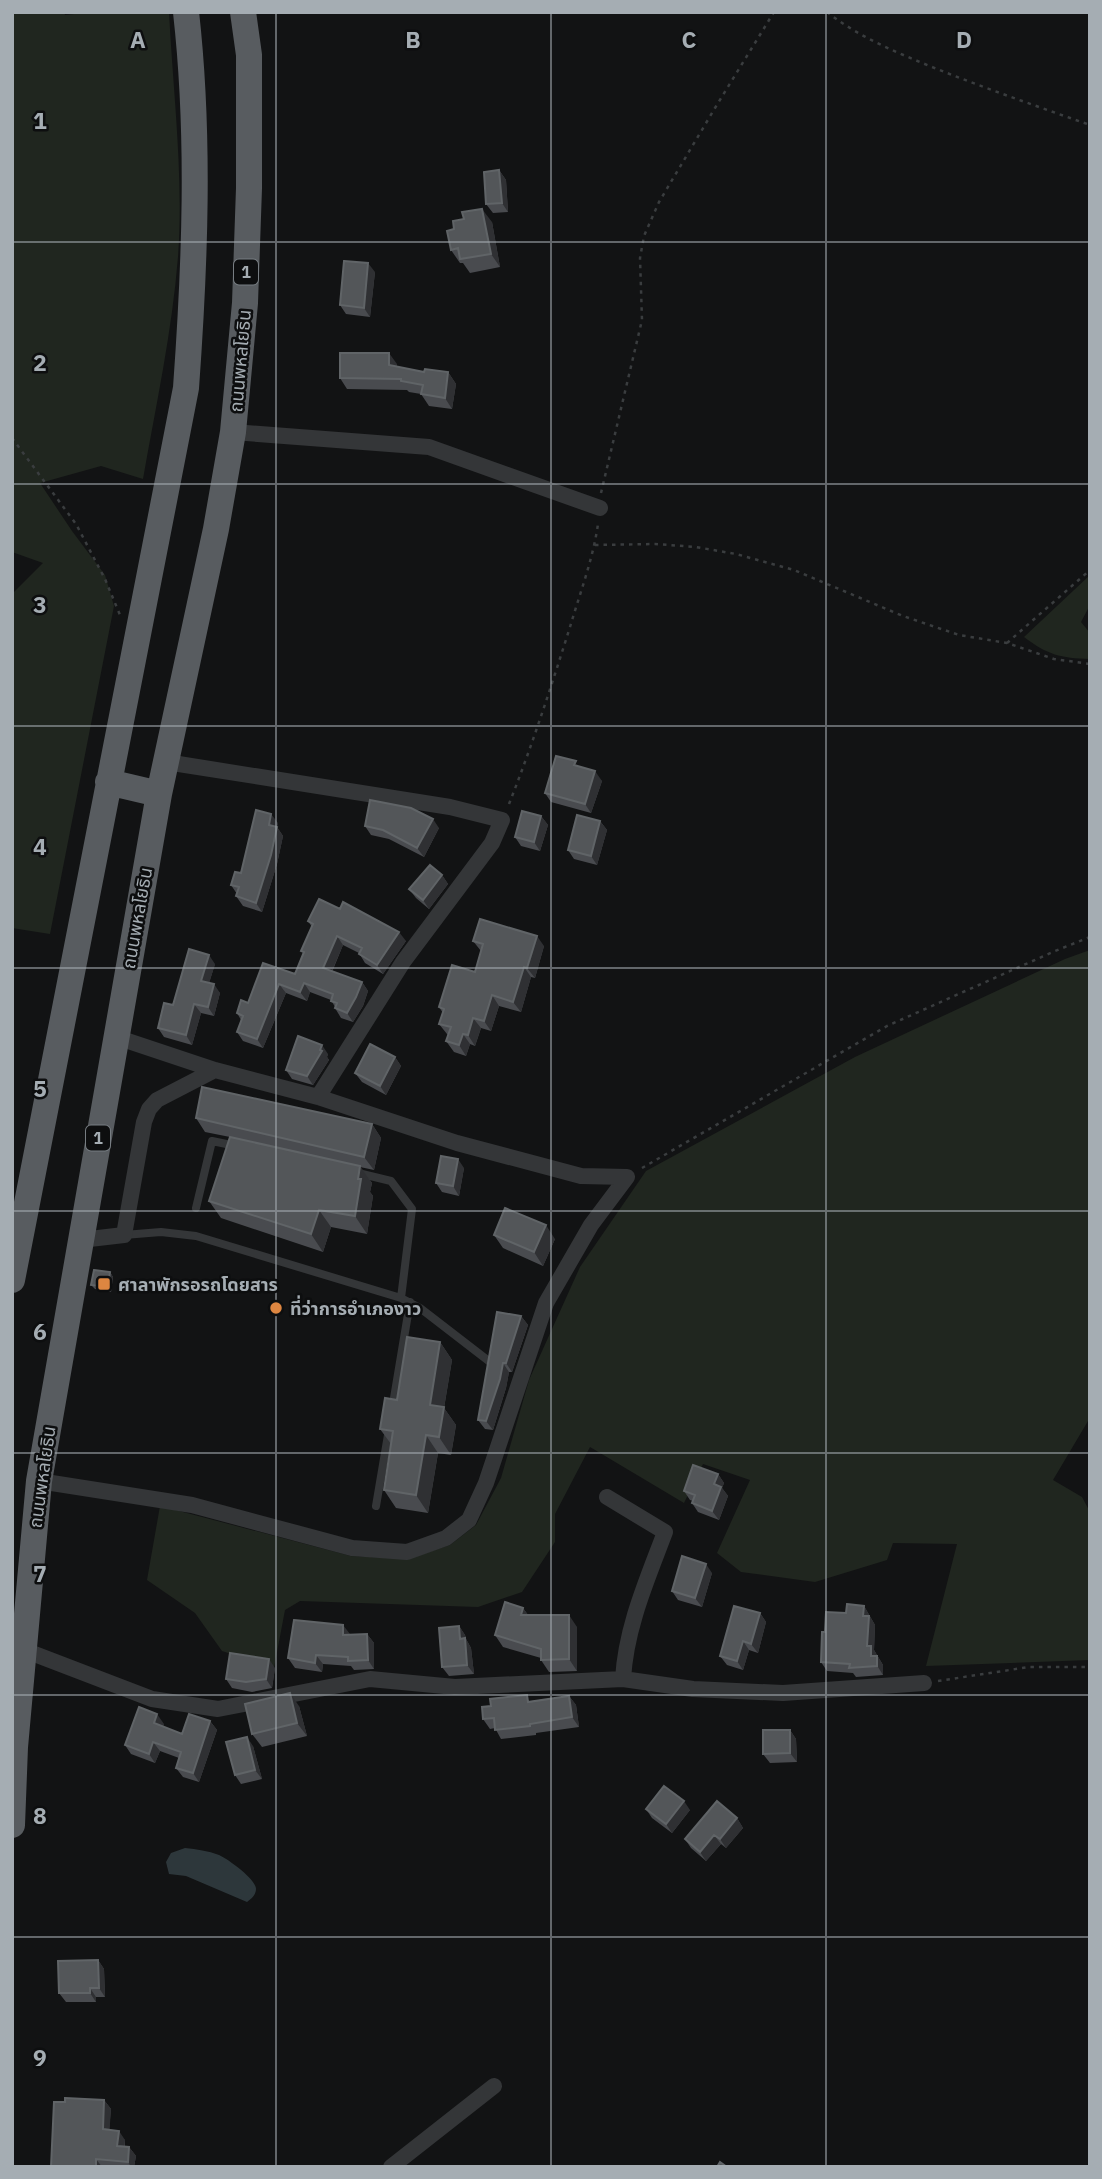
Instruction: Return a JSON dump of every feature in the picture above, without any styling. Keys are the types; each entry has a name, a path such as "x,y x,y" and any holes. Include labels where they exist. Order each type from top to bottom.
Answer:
{"highway":[{"path":"12,1280 186,388 193,287 193,74 186,12"},
{"name":"ถนนพหลโยธิน","path":"12,1825 15,1747 39,1481 159,794 216,529 233,432 245,303 249,188 249,55 243,12"},
{"path":"108,782 159,794"}],"street":[{"path":"233,432 429,447 600,508"},
{"path":"166,762 450,807 502,820 492,843 403,962 318,1097"},
{"path":"116,1037 215,1070 318,1097 457,1143 581,1176 626,1177"},
{"path":"81,1240 124,1235 144,1122 149,1110 157,1100 215,1070"},
{"path":"39,1481 191,1505 352,1548 407,1552 446,1538 469,1520 486,1483 547,1303 591,1225 626,1177"},
{"path":"607,1497 665,1532 630,1626 623,1679"},
{"path":"24,1650 152,1699 218,1709 370,1679 455,1687 623,1679 693,1689 783,1693 925,1683"},
{"path":"391,2167 494,2086"}],"lane":[{"path":"196,1208 212,1141 250,1149"},
{"path":"352,1172 391,1181 412,1209 401,1298"},
{"path":"124,1235 161,1232 196,1236 401,1298 491,1362"},
{"path":"376,1506 410,1302"}],"path":[{"path":"502,820 528,757 595,545 600,494 642,320 640,258 644,236 659,202 775,12"},
{"path":"827,12 887,49 971,83 1090,125"},
{"path":"12,438 76,524 105,579 120,615"},
{"path":"595,545 654,544 696,547 736,554 794,570 903,617 960,635 1007,643 1054,659 1090,664"},
{"path":"1007,643 1090,570"},
{"path":"626,1177 887,1026 1090,937"},
{"path":"925,1683 1029,1667 1090,1667"}],"shaded area":[{"path":"12,12 64,12 65,15 92,12 169,12 179,166 180,227 172,313 143,479 101,466 40,483 105,575 114,606 50,934 12,928 12,594 43,563 12,552"},
{"path":"1090,575 1090,605 1081,622 1090,633 1090,659 1055,654 1024,637"},
{"path":"1090,950 1090,1422 1088,1421 1053,1480 1082,1497 1090,1512 1090,1660 926,1666 957,1544 893,1543 887,1560 815,1582 741,1572 717,1553 750,1480 703,1464 684,1503 590,1447 555,1514 555,1542 522,1592 478,1607 300,1601 285,1610 274,1668 222,1651 195,1613 147,1580 160,1506 351,1556 408,1559 450,1545 476,1525 501,1478 529,1380 580,1267 646,1171 855,1057 1065,959"},
{"path":"185,1848 211,1852 229,1861 255,1885 254,1895 247,1902 186,1876 169,1874 166,1862 171,1853"}],"building":[{"path":"499,170 502,203 486,204 484,172"},
{"path":"482,209 491,254 460,259 458,248 451,250 447,231 454,229 453,221 464,219 462,212"},
{"path":"344,261 368,263 364,308 340,305"},
{"path":"340,353 389,353 389,365 424,372 425,369 448,372 445,398 421,394 423,385 401,379 340,378"},
{"path":"556,756 576,761 574,765 595,771 585,804 545,793"},
{"path":"370,800 411,808 433,819 417,848 383,830 365,826"},
{"path":"256,810 271,814 269,825 277,827 256,903 236,896 239,887 231,885 235,872 241,873"},
{"path":"522,811 541,816 534,842 515,837"},
{"path":"577,815 600,821 591,856 568,850"},
{"path":"430,865 442,875 423,900 409,889"},
{"path":"319,899 340,909 343,902 399,932 377,965 359,954 362,948 337,936 323,968 362,982 347,1013 335,1008 337,1003 331,1001 333,994 304,983 300,992 279,984 257,1039 237,1032 243,1016 237,1013 241,1000 248,1003 263,963 295,974 304,952 301,951 313,924 308,921"},
{"path":"480,919 537,936 513,1002 492,995 484,1021 473,1018 468,1035 463,1034 459,1045 446,1041 451,1027 439,1024 444,1009 439,1007 452,965 475,972 483,944 473,941"},
{"path":"189,949 209,955 201,981 214,984 208,1007 194,1004 186,1035 158,1028 164,1003 173,1005"},
{"path":"298,1036 322,1045 322,1051 307,1076 286,1070"},
{"path":"370,1044 395,1057 380,1086 355,1073"},
{"path":"202,1087 372,1124 364,1157 196,1118"},
{"path":"230,1137 360,1166 358,1179 361,1179 355,1216 319,1210 311,1234 209,1201"},
{"path":"441,1156 458,1159 453,1186 436,1183"},
{"path":"505,1208 546,1225 534,1252 494,1235"},
{"path":"94,1270 110,1272 108,1287 91,1285"},
{"path":"497,1312 521,1316 506,1363 503,1363 486,1421 478,1420"},
{"path":"407,1337 440,1342 430,1405 444,1407 439,1437 426,1435 416,1495 384,1490 393,1431 380,1429 385,1398 397,1400"},
{"path":"693,1465 718,1474 714,1484 721,1487 712,1511 692,1503 695,1495 684,1491"},
{"path":"682,1556 706,1564 695,1598 672,1591"},
{"path":"505,1602 523,1608 521,1615 569,1615 569,1659 541,1660 541,1649 495,1635"},
{"path":"847,1604 864,1606 863,1616 869,1616 867,1646 871,1646 871,1656 877,1656 877,1666 849,1668 850,1664 821,1662 826,1612 846,1613"},
{"path":"734,1606 760,1613 751,1644 743,1641 737,1661 720,1656"},
{"path":"294,1620 343,1625 343,1635 367,1634 368,1660 348,1661 348,1657 316,1655 315,1663 288,1658"},
{"path":"459,1626 460,1639 465,1638 467,1665 442,1667 439,1628"},
{"path":"230,1653 269,1659 266,1679 246,1682 226,1679"},
{"path":"290,1693 297,1723 252,1734 245,1704"},
{"path":"527,1695 528,1702 569,1696 572,1717 495,1730 494,1718 483,1719 482,1707 491,1706 490,1699"},
{"path":"139,1707 157,1714 154,1723 182,1734 189,1714 210,1721 193,1773 176,1768 181,1752 153,1742 149,1754 125,1745"},
{"path":"763,1730 790,1730 790,1753 763,1754"},
{"path":"247,1737 255,1770 235,1775 226,1742"},
{"path":"664,1786 684,1801 666,1824 646,1809"},
{"path":"717,1801 737,1818 720,1839 714,1835 700,1852 685,1839"},
{"path":"98,1960 99,1988 90,1988 90,1993 59,1993 58,1961"},
{"path":"65,2098 104,2100 103,2129 119,2131 117,2146 129,2147 128,2162 96,2159 96,2167 51,2167 54,2102 65,2102"}],"place":[{"name":"ศาลาพักรอรถโดยสาร","path":"104,1284"},
{"name":"ที่ว่าการอำเภองาว","path":"276,1308"}]}
